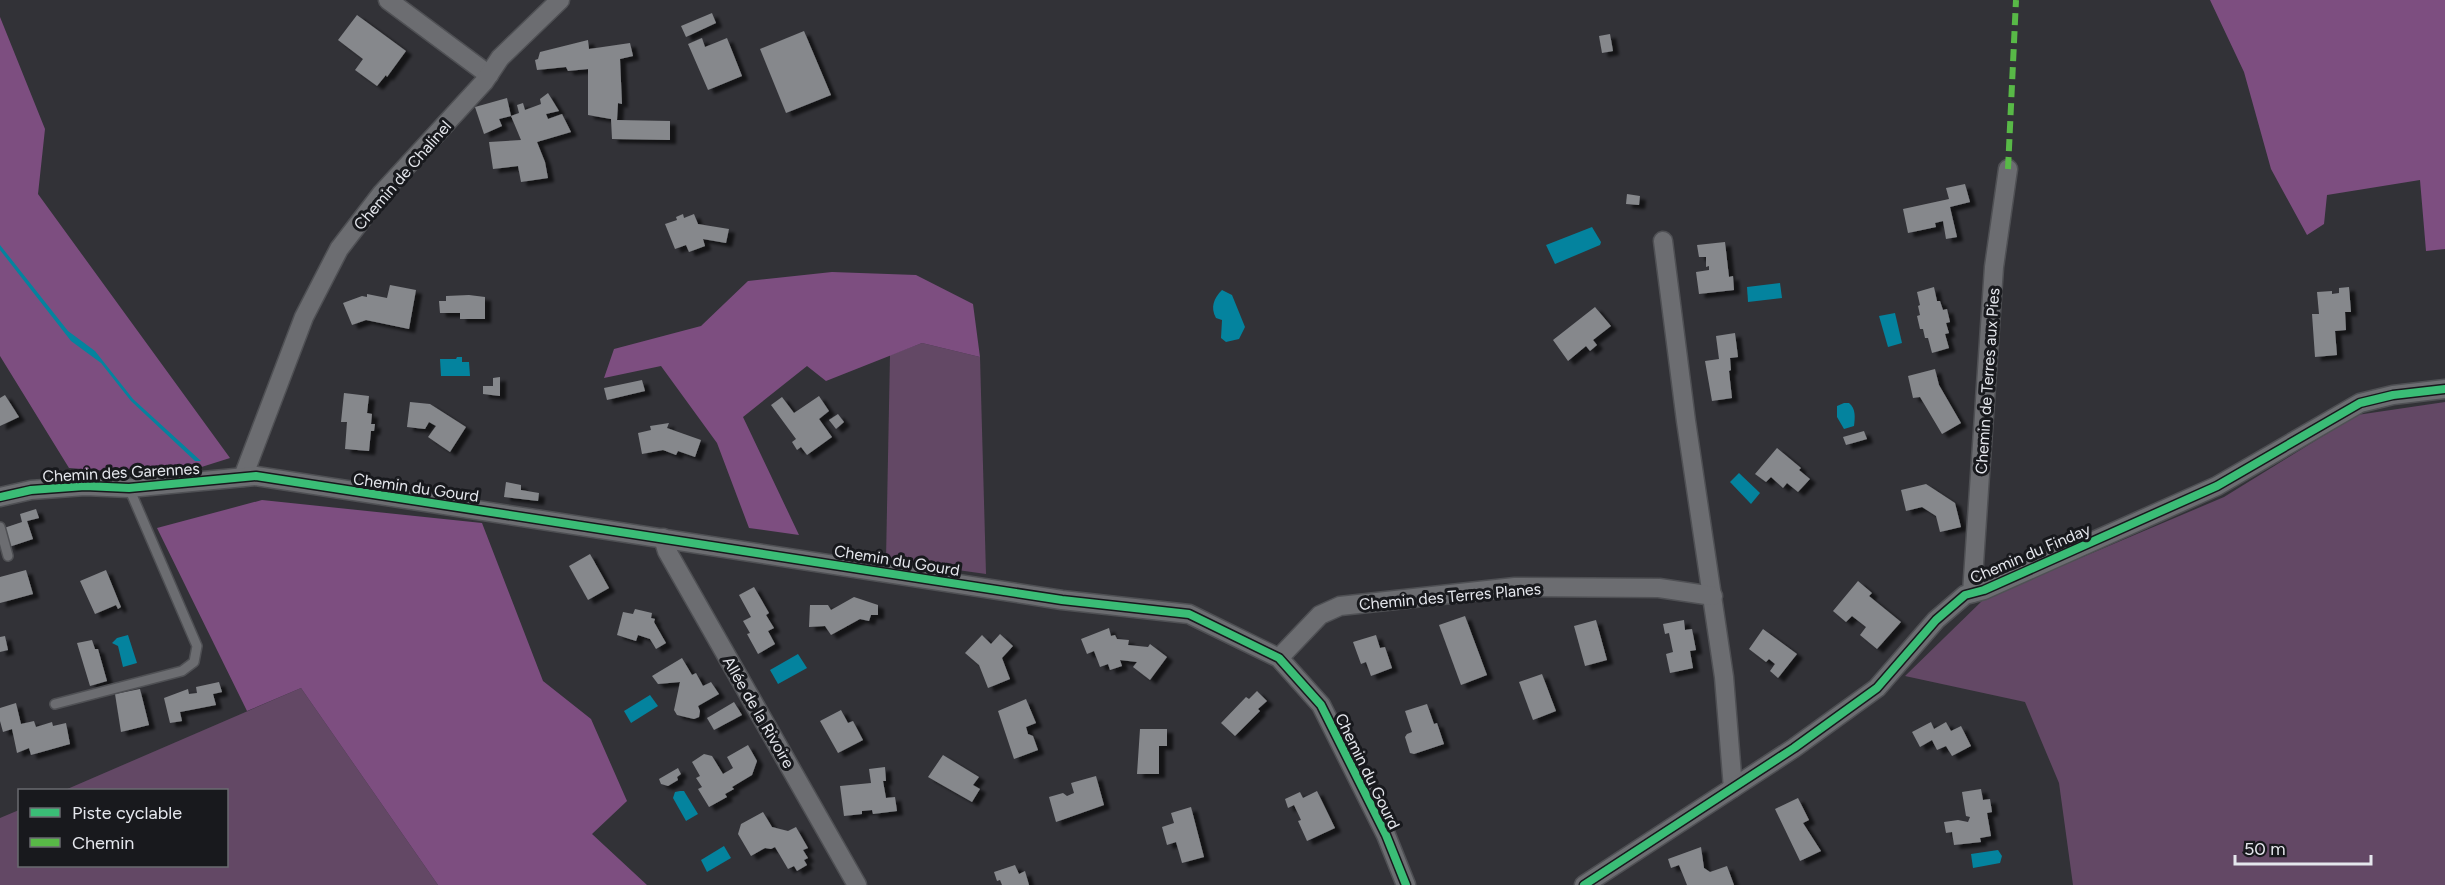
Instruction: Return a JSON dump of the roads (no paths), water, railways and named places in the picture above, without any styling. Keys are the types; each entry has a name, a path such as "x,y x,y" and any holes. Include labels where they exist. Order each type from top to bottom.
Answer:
{"street":[{"path":"388,0 489,75"},
{"name":"Chemin de Chalinel","path":"234,478 304,317 339,249 382,193 489,75 500,58 560,0"},
{"name":"Chemin de Terres aux Pies","path":"1972,593 1994,267 2008,169"},
{"path":"1663,241 1686,422 1724,677 1733,788"},
{"name":"Chemin du Finday","path":"1584,885 1733,788 1877,688 1936,620 1965,595 1995,586 2217,486 2360,403 2393,395 2445,389"},
{"name":"Chemin du Gourd","path":"234,478 256,476 1062,600 1189,614 1279,658 1321,705 1386,835 1407,885"},
{"name":"Chemin des Garennes","path":"0,497 31,490 85,486 129,488 234,478"},
{"name":"Allée de la Rivoire","path":"663,538 667,551 857,885"},
{"name":"Chemin des Terres Planes","path":"1279,658 1320,615 1340,606 1515,587 1659,588 1713,596"}],"lane":[{"path":"55,704 182,671 194,662 197,646 129,488"},
{"path":"0,527 8,556"}],"water":[{"path":"1592,227 1601,242 1600,245 1555,264 1546,245"},
{"path":"0,245 68,331 95,351 133,399 201,461 195,461 131,401 101,363 71,341 0,250"},
{"path":"1780,283 1782,298 1748,302 1747,287"},
{"path":"1222,290 1232,295 1245,327 1239,339 1226,342 1221,338 1222,320 1216,318 1213,310 1215,299"},
{"path":"1895,313 1902,343 1888,347 1879,316"},
{"path":"462,357 462,362 469,362 470,376 441,376 440,359 456,359"},
{"path":"1844,403 1851,405 1855,416 1854,426 1844,429 1837,417 1837,406"},
{"path":"1739,473 1760,493 1751,504 1730,482"},
{"path":"128,635 137,663 123,667 118,646 112,643 117,638"},
{"path":"798,654 807,668 778,684 770,670"},
{"path":"650,695 658,706 631,723 624,711"},
{"path":"684,791 698,814 686,821 673,798 675,792"},
{"path":"724,846 731,858 707,872 701,860"},
{"path":"1998,850 2002,856 2000,863 1973,868 1971,854"}]}
